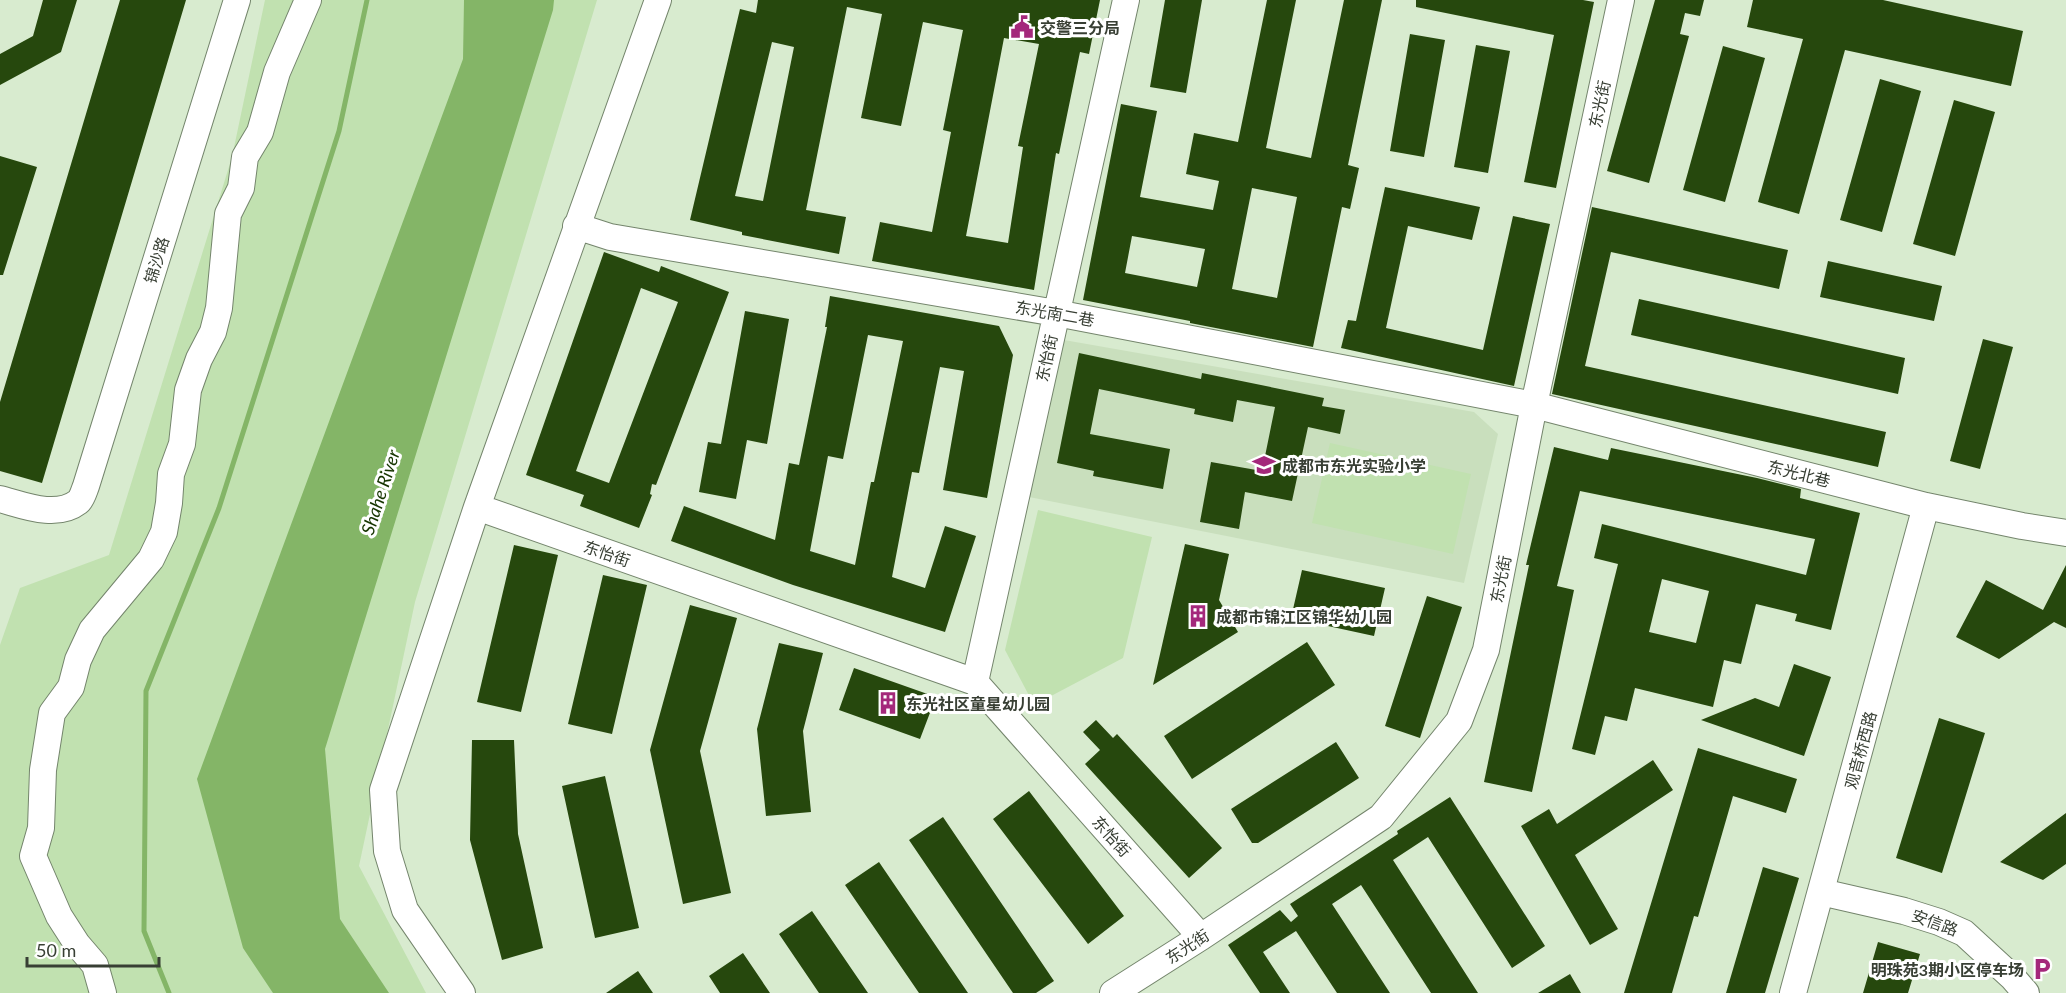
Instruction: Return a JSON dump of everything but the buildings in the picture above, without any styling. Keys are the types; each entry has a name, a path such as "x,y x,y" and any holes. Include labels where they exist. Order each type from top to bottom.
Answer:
{"street":[{"name":"锦沙路","path":"0,500 46,510 62,510 79,502 86,486 237,0"},
{"path":"103,993 95,965 77,944 59,916 33,856 41,828 43,770 52,714 71,687 78,660 92,630 151,559 164,532 171,474 182,444 189,390 199,359 213,332 219,308 228,214 241,188 244,157 260,132 278,72 308,0"},
{"path":"462,993 405,910 387,851 383,789 477,507 658,0"},
{"name":"东怡街","path":"975,682 1126,0"},
{"name":"东光街","path":"1113,993 1381,817 1459,721 1486,650 1534,405 1621,0"},
{"name":"东光南二巷","path":"576,226 610,237 1056,313 1534,405"},
{"name":"东光北巷","path":"1534,405 1926,506 2066,533"},
{"name":"观音桥西路","path":"1793,993 1926,506"},
{"name":"东怡街","path":"477,507 975,682 1201,937"},
{"name":"安信路","path":"1821,892 1904,911 1964,933 2026,993"}],"shaded area":[{"path":"265,0 597,0 415,602 359,866 426,993 0,993 0,645 20,588 109,555 232,157"},
{"name":"成都市东光实验小学","path":"1064,340 1474,412 1498,434 1464,583 1029,497"},
{"path":"1330,443 1471,474 1453,554 1312,523"},
{"path":"1038,510 1152,537 1123,658 1034,705 1005,650"}],"water":[{"name":"Shahe River","path":"464,0 554,0 553,10 325,749 340,919 389,993 273,993 243,948 197,779 463,59"}],"waterway":[{"path":"169,993 144,931 146,691 219,508 339,131 367,0"}],"place":[{"name":"交警三分局","path":"1022,27"},
{"name":"成都市东光实验小学","path":"1264,465"},
{"name":"成都市锦江区锦华幼儿园","path":"1198,616"},
{"name":"东光社区童星幼儿园","path":"888,703"},
{"name":"明珠苑3期小区停车场","path":"2042,969"}]}
